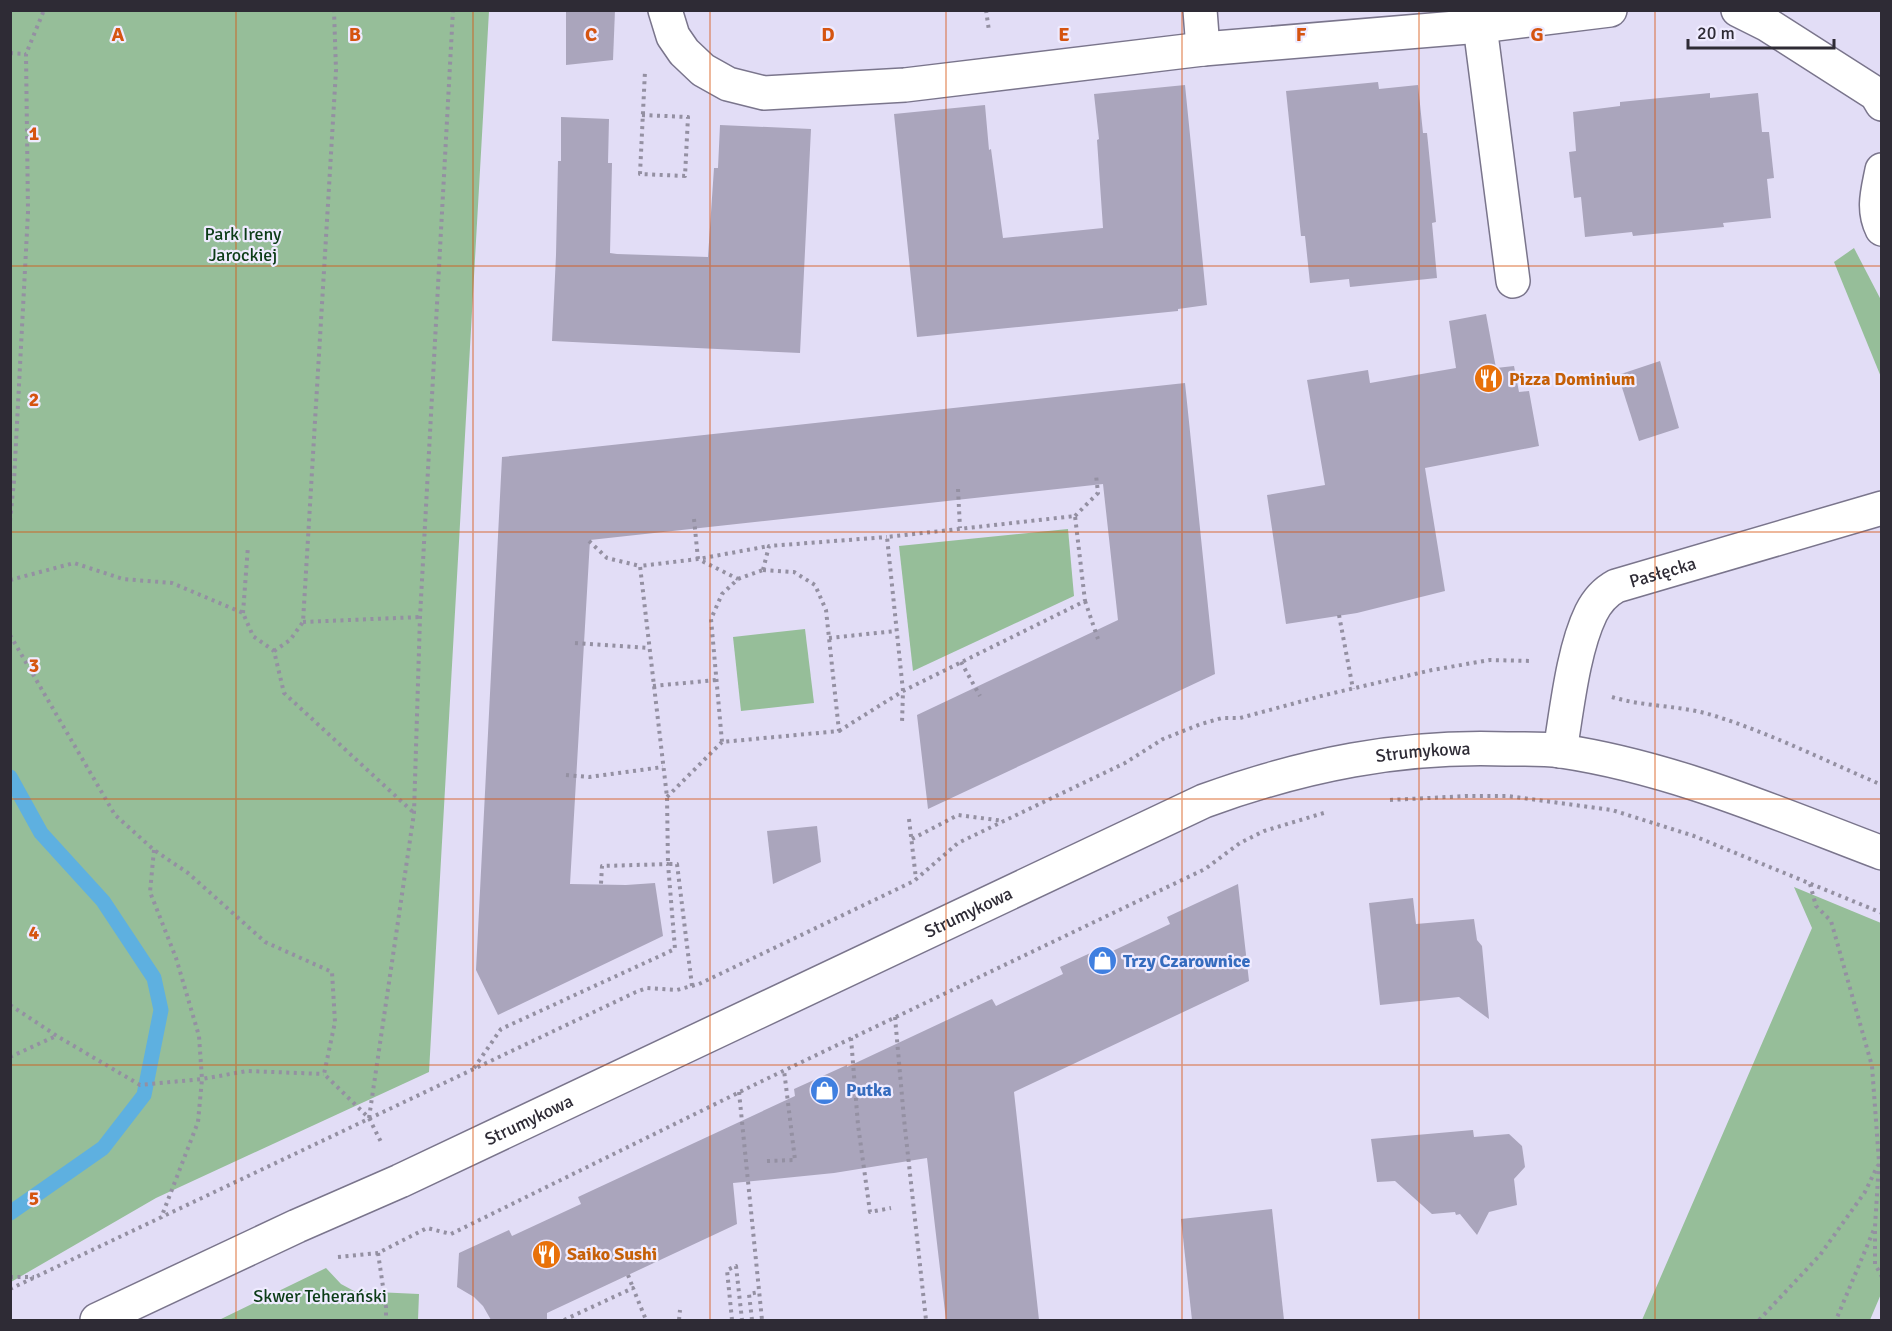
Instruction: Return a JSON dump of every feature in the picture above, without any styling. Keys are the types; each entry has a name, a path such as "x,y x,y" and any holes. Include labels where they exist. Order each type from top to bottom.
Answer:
{"street":[{"path":"665,10 674,36 684,52 703,70 728,84 764,93 904,85 1203,49 1480,26 1610,10"},
{"path":"1200,10 1203,49"},
{"path":"1738,10 1771,18 1876,94 1881,104"},
{"path":"1480,26 1513,281"},
{"path":"1881,170 1875,204 1881,229"},
{"name":"Pasłęcka","path":"1560,751 1574,673 1591,614 1608,591 1616,586 1881,508"},
{"name":"Strumykowa","path":"97,1320 297,1226 400,1181 1204,801 1283,774 1402,752 1474,748 1560,751 1627,764 1700,784 1881,853"}],"path":[{"path":"10,521 28,212 26,54 44,10"},
{"path":"274,651 290,640 303,622 336,70 334,10"},
{"path":"369,1118 414,813 420,617 453,10"},
{"path":"10,53 26,54"},
{"path":"642,115 688,117 685,176 640,174 642,115"},
{"path":"589,540 608,558 640,566 698,560 769,546 887,537 1075,516 1098,493 1096,475"},
{"path":"958,489 960,528"},
{"path":"1075,516 1085,601 1098,639"},
{"path":"694,519 698,560"},
{"path":"887,537 903,690 902,723"},
{"path":"248,546 243,613 253,636 274,651 284,693 414,813"},
{"path":"763,570 769,546"},
{"path":"698,560 738,579"},
{"path":"10,580 74,563 123,579 172,584 243,613"},
{"path":"472,1070 501,1029 675,949 668,864 667,797 640,566"},
{"path":"722,742 711,619 722,594 738,579 763,570 794,572 815,585 826,610 839,731"},
{"path":"667,797 722,742 839,731 903,690 1085,601"},
{"path":"1339,615 1353,689"},
{"path":"303,622 420,617"},
{"path":"829,638 896,631"},
{"path":"10,635 115,815 154,850 188,873 265,942 332,972 335,1022 324,1074"},
{"path":"575,644 649,648"},
{"path":"10,1289 642,990 647,988 677,990 692,987 838,919 915,880 958,843 1125,763 1163,739 1222,718 1240,718 1432,670 1490,660 1542,661 1574,673 1594,689 1606,695 1710,715 1776,739 1881,786"},
{"path":"961,662 980,696"},
{"path":"653,686 716,680"},
{"path":"566,775 589,777 663,766"},
{"path":"1384,800 1508,796 1612,810 1694,836 1881,913"},
{"path":"386,1320 378,1253 427,1228 451,1234 784,1070 1205,868 1240,843 1264,831 1332,810"},
{"path":"912,838 958,815 1004,821"},
{"path":"909,819 915,880"},
{"path":"154,850 150,892 176,958 199,1036 202,1079 198,1122 160,1219"},
{"path":"601,884 602,866 677,864 692,987"},
{"path":"1810,884 1816,906 1831,921 1872,1066 1880,1162 1875,1227 1875,1264 1881,1277"},
{"path":"10,1005 140,1085 202,1079 247,1071 324,1074 369,1118 383,1148"},
{"path":"895,1017 926,1320"},
{"path":"10,1057 57,1036"},
{"path":"851,1038 858,1125 870,1212 891,1208"},
{"path":"767,1161 795,1160 784,1070"},
{"path":"739,1092 762,1320"},
{"path":"1759,1320 1820,1256 1865,1192 1880,1162"},
{"path":"1836,1320 1875,1227"},
{"path":"732,1320 727,1270 736,1266 742,1320"},
{"path":"628,1275 646,1320"},
{"path":"10,1278 35,1277"},
{"path":"564,1320 633,1288"},
{"path":"752,1320 749,1294 759,1292"},
{"path":"680,1310 680,1320"}],"green space":[{"name":"Park Ireny Jarockiej","path":"10,11 489,11 429,1072 156,1198 11,1282"},
{"path":"1854,248 1881,300 1881,377 1834,262"},
{"path":"1068,529 1074,596 913,671 899,546"},
{"path":"805,629 814,703 741,711 733,637"},
{"path":"1794,887 1881,923 1881,1294 1870,1320 1642,1320 1812,928"},
{"name":"Skwer Teherański","path":"326,1268 341,1284 354,1291 419,1294 418,1320 219,1320"}],"building":[{"path":"566,10 615,10 613,60 566,65"},
{"path":"1378,82 1379,89 1418,85 1423,133 1427,133 1436,222 1432,223 1437,278 1350,287 1349,279 1310,283 1305,236 1301,236 1286,91"},
{"path":"1185,85 1207,305 1178,309 1178,311 917,337 894,114 985,105 989,150 991,149 1003,238 1103,228 1097,140 1099,139 1094,94"},
{"path":"1710,93 1710,98 1758,93 1762,132 1769,132 1774,178 1767,179 1771,218 1723,223 1724,227 1633,236 1632,232 1585,237 1581,197 1574,198 1569,152 1576,151 1573,112 1620,106 1620,102"},
{"path":"561,117 609,119 608,163 612,163 610,253 617,254 708,257 714,168 718,168 720,125 811,129 800,353 552,341"},
{"path":"1486,314 1496,368 1514,366 1519,392 1529,391 1539,446 1425,468 1445,591 1357,613 1286,624 1267,495 1325,485 1307,380 1368,370 1370,383 1456,368 1449,321"},
{"path":"1660,361 1679,428 1639,441 1618,375"},
{"path":"1185,383 1215,674 928,809 917,715 1118,620 1103,484 590,540 570,884 655,883 663,936 498,1015 476,970 502,457"},
{"path":"817,826 821,862 773,884 767,831"},
{"path":"1238,884 1249,981 1014,1092 1039,1320 946,1320 927,1158 834,1173 733,1183 737,1224 547,1313 547,1320 491,1320 483,1306 474,1297 457,1287 459,1253 509,1230 512,1236 581,1204 578,1197 795,1096 794,1089 847,1065 847,1067 992,999 996,1006 1063,974 1060,967 1099,949 1102,956 1170,924 1167,917"},
{"path":"1413,898 1416,924 1474,919 1477,940 1482,946 1489,1019 1459,997 1380,1005 1369,903"},
{"path":"1473,1130 1474,1137 1509,1134 1522,1146 1525,1167 1514,1179 1517,1205 1489,1212 1477,1235 1460,1214 1456,1215 1455,1212 1432,1214 1395,1181 1377,1182 1371,1139"},
{"path":"1272,1209 1284,1320 1192,1320 1181,1219"}],"waterway":[{"path":"10,777 41,833 103,901 154,978 161,1010 144,1095 103,1148 10,1213"}],"place":[{"name":"Pizza Dominium","path":"1488,379"},
{"name":"Trzy Czarownice","path":"1102,961"},
{"name":"Putka","path":"825,1090"},
{"name":"Saiko Sushi","path":"546,1254"}]}
